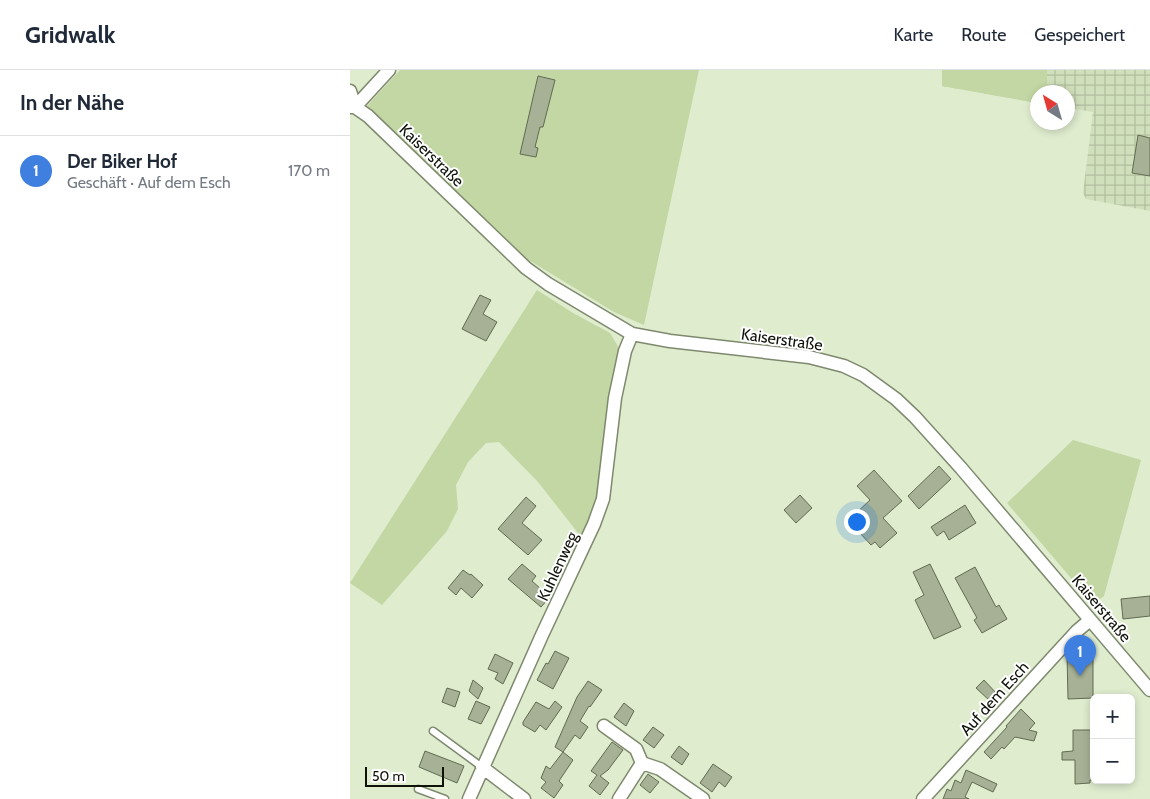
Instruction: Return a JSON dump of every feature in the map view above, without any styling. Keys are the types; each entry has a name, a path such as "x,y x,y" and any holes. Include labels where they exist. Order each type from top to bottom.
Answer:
{"street":[{"path":"353,107 389,70"},
{"path":"350,91 353,107"},
{"name":"Kaiserstraße","path":"353,107 368,116 526,268 571,298 632,334 670,341 808,357 844,366 863,376 896,399 922,424 1150,690"},
{"name":"Kuhlenweg","path":"470,799 482,767 597,516 603,499 615,398 625,351 632,334"},
{"name":"Auf dem Esch","path":"923,799 1076,631 1090,620"},
{"path":"604,726 636,749 642,763 660,769 703,799"},
{"path":"619,799 642,763"},
{"path":"482,767 524,799"}],"lane":[{"path":"433,731 482,767"},
{"path":"418,789 444,799"}],"shaded area":[{"path":"400,70 699,70 644,325 614,312 527,259 367,106"},
{"path":"942,70 1150,70 1150,211 1086,199 1083,193 1093,112 1075,109 1075,85 1030,85 1030,102 942,86"},
{"path":"942,70 1047,70 1047,85 1030,85 1030,102 942,86"},
{"path":"537,290 573,313 610,333 619,348 609,405 596,504 582,538 538,482 499,442 486,443 468,462 456,485 458,509 447,531 382,605 350,583"},
{"path":"1073,440 1141,460 1104,596 1093,604 1007,503"}],"building":[{"path":"538,76 555,80 543,127 540,127 535,147 538,148 536,157 520,154"},
{"path":"1138,135 1150,138 1150,176 1132,173"},
{"path":"480,295 491,300 483,314 497,322 486,341 462,329"},
{"path":"939,466 951,479 919,509 908,496"},
{"path":"874,470 902,501 883,518 897,533 880,548 875,542 871,545 858,531 863,527 853,516 870,500 857,486"},
{"path":"800,495 812,508 796,523 784,510"},
{"path":"526,497 536,506 522,523 542,540 528,555 498,529"},
{"path":"965,505 976,523 949,540 944,531 937,536 931,527"},
{"path":"522,564 536,576 532,581 550,597 541,607 508,579"},
{"path":"930,564 961,627 934,639 915,600 924,595 913,572"},
{"path":"975,567 996,607 999,605 1007,619 982,633 974,620 977,618 955,578"},
{"path":"463,570 471,574 483,585 472,598 461,588 456,595 448,588"},
{"path":"1150,596 1150,616 1123,619 1121,599"},
{"path":"555,651 569,658 553,689 537,680"},
{"path":"1093,652 1093,694 1090,694 1090,698 1068,699 1067,654"},
{"path":"495,654 513,663 503,684 495,679 498,673 488,669"},
{"path":"473,680 483,688 478,699 469,691"},
{"path":"984,680 997,694 990,701 976,688"},
{"path":"588,681 602,690 580,721 588,727 580,739 575,735 563,752 555,747 577,697"},
{"path":"447,688 460,692 455,707 442,702"},
{"path":"476,701 490,707 481,724 468,719"},
{"path":"555,701 562,707 546,730 540,725 535,732 523,725 536,702 549,709"},
{"path":"624,703 634,711 626,726 614,717"},
{"path":"1021,709 1035,723 1029,730 1037,732 1034,741 1015,737 991,759 984,752"},
{"path":"653,727 664,735 654,748 643,740"},
{"path":"1073,730 1090,730 1090,783 1075,784 1075,760 1062,760 1062,752 1073,751"},
{"path":"612,742 623,750 608,770 600,776 609,783 600,795 589,786 597,775 591,771"},
{"path":"679,746 689,754 682,765 671,757"},
{"path":"425,751 464,766 457,783 419,767"},
{"path":"563,752 573,760 559,781 563,785 554,798 541,788 546,782 541,778 546,766 550,769"},
{"path":"713,764 732,777 725,787 719,782 712,792 700,783"},
{"path":"966,770 997,784 993,792 972,782 965,797 969,799 943,799 947,789 951,791 955,780 961,783"},
{"path":"648,774 659,782 650,793 640,785"}],"place":[{"name":"Der Biker Hof","path":"1080,676"}]}
